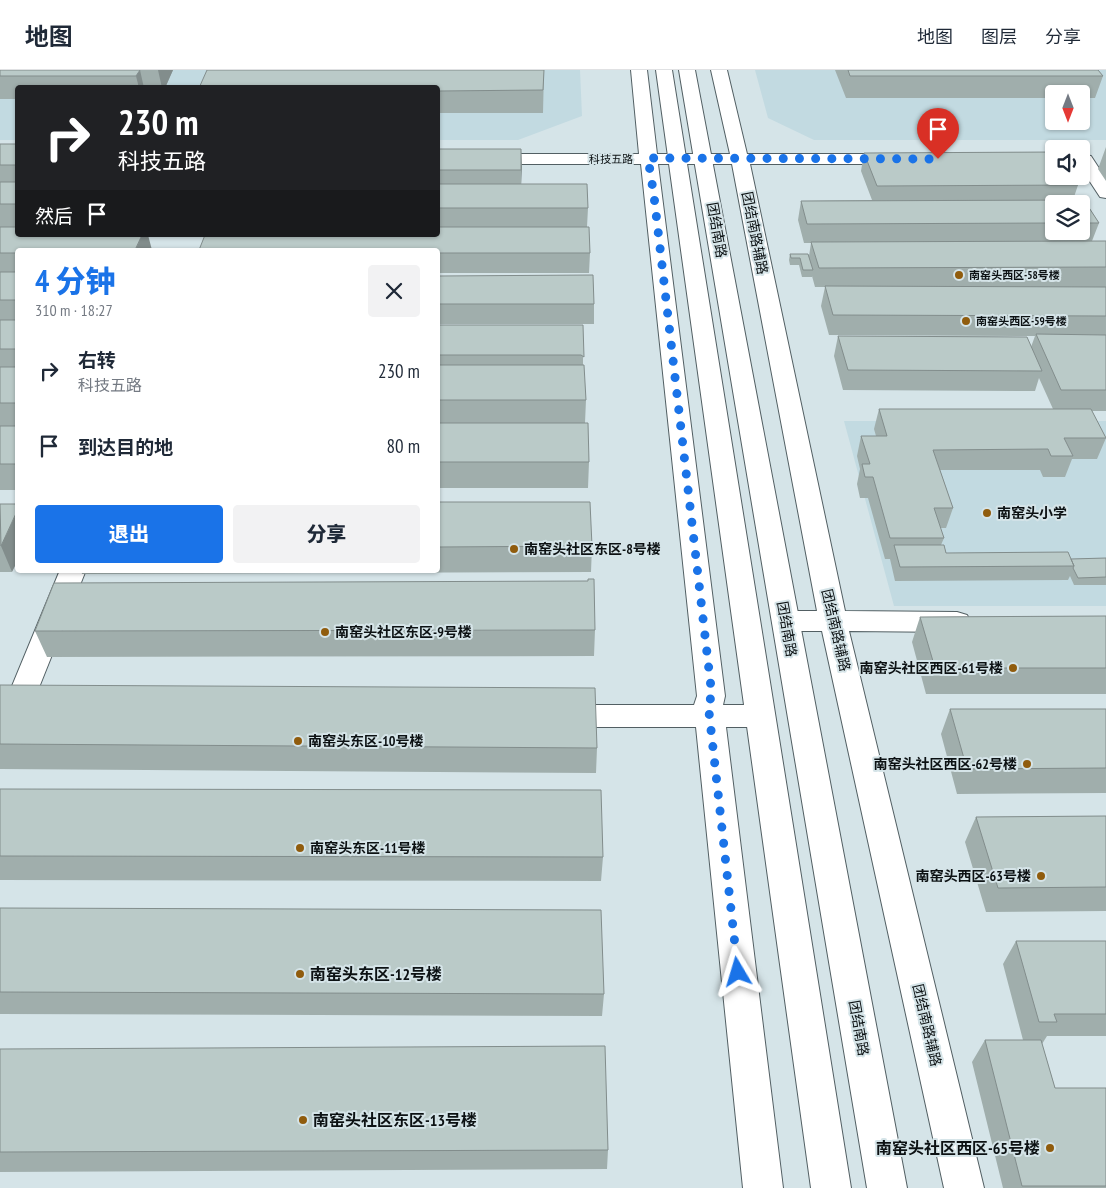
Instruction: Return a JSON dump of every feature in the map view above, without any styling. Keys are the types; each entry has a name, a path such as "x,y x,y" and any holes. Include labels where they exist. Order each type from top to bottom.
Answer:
{"street":[{"path":"639,70 712,696 708,703 709,716 763,1188"},
{"name":"团结南路","path":"664,70 691,158 786,621 887,1188"},
{"name":"团结南路","path":"687,70 691,158 760,716 831,1188"},
{"name":"团结南路辅路","path":"719,70 740,159 833,621 964,1188"},
{"name":"科技五路","path":"440,159 919,159"},
{"path":"1090,160 1106,160"},
{"path":"1090,170 1106,193"},
{"path":"44,717 7,717 71,573"},
{"path":"786,621 979,622"},
{"path":"530,716 760,716"}],"shaded area":[{"path":"0,70 580,70 582,116 518,140 440,140 440,85 15,85 15,140 0,140"},
{"path":"755,70 1106,70 1106,140 814,140 768,118"},
{"name":"南窑头小学","path":"844,421 1106,421 1106,606 894,606"}],"building":[{"path":"0,70 140,70 136,76 0,76"},
{"path":"207,70 544,70 543,90 440,91 440,85 200,85"},
{"path":"848,70 1098,70 1103,76 850,76"},
{"path":"0,144 15,144 15,165 0,165"},
{"path":"440,149 521,149 521,170 440,170"},
{"path":"1045,152 1045,185 1078,185 877,186 864,153"},
{"path":"0,182 15,182 15,204 0,204"},
{"path":"440,184 587,184 588,208 440,208"},
{"path":"1045,200 1045,223 807,224 801,201"},
{"path":"1090,209 1099,223 1090,223"},
{"path":"0,227 15,227 15,237 141,237 136,248 15,248 15,253 0,253"},
{"path":"440,227 589,227 590,253 440,253 440,248 200,248 204,237 440,237"},
{"path":"1106,241 1106,267 819,268 811,242"},
{"path":"790,254 808,254 813,270 803,270 800,258 791,258"},
{"path":"0,272 15,272 15,300 0,300"},
{"path":"593,275 594,304 440,304 440,276"},
{"path":"825,286 1106,287 1106,316 833,315"},
{"path":"0,320 15,320 15,349 0,349"},
{"path":"440,325 583,325 584,357 581,355 440,355"},
{"path":"1036,334 1106,335 1106,390 1061,390"},
{"path":"838,336 1027,337 1042,371 848,370"},
{"path":"440,365 584,365 586,400 440,400"},
{"path":"0,367 15,367 15,403 0,403"},
{"path":"879,409 1091,409 1106,438 1064,438 1073,456 1051,456 1048,449 933,450 953,508 934,508 944,538 890,538 873,477 865,477 862,464 870,464 861,436 887,436"},
{"path":"440,423 588,423 589,462 440,462"},
{"path":"0,426 15,426 15,464 0,464"},
{"path":"440,502 590,502 592,546 440,547"},
{"path":"0,504 15,504 15,516 1,546"},
{"path":"894,545 944,545 946,553 1068,552 1074,566 900,567"},
{"path":"1106,558 1106,577 1078,578 1071,559"},
{"path":"588,579 594,579 595,630 35,631 54,583 588,581"},
{"path":"1106,616 1106,668 935,668 920,617"},
{"path":"0,685 595,688 597,748 0,744"},
{"path":"950,709 1106,709 1106,768 967,769"},
{"name":"南窑头东区-11号楼","path":"0,789 601,790 603,857 0,856"},
{"path":"1106,816 1106,887 998,888 976,817"},
{"name":"南窑头东区-12号楼","path":"0,908 601,910 604,994 0,992"},
{"path":"1016,941 1106,941 1106,1014 1054,1014 1057,1022 1039,1022"},
{"name":"南窑头社区西区-65号楼","path":"985,1040 1041,1040 1055,1088 1106,1088 1106,1186 1022,1186"},
{"name":"南窑头社区东区-13号楼","path":"605,1046 608,1150 0,1152 0,1049"}],"place":[{"name":"南窑头西区-58号楼","path":"959,275"},
{"name":"南窑头西区-59号楼","path":"966,321"},
{"name":"南窑头小学","path":"987,513"},
{"name":"南窑头社区东区-8号楼","path":"514,549"},
{"name":"南窑头社区东区-9号楼","path":"325,632"},
{"name":"南窑头社区西区-61号楼","path":"1013,668"},
{"name":"南窑头东区-10号楼","path":"298,741"},
{"name":"南窑头社区西区-62号楼","path":"1027,764"},
{"name":"南窑头东区-11号楼","path":"300,848"},
{"name":"南窑头西区-63号楼","path":"1041,876"},
{"name":"南窑头东区-12号楼","path":"300,974"},
{"name":"南窑头社区东区-13号楼","path":"303,1120"},
{"name":"南窑头社区西区-65号楼","path":"1050,1148"}],"route":[{"path":"738,972 708,703 712,696 648,158 938,159"}]}
